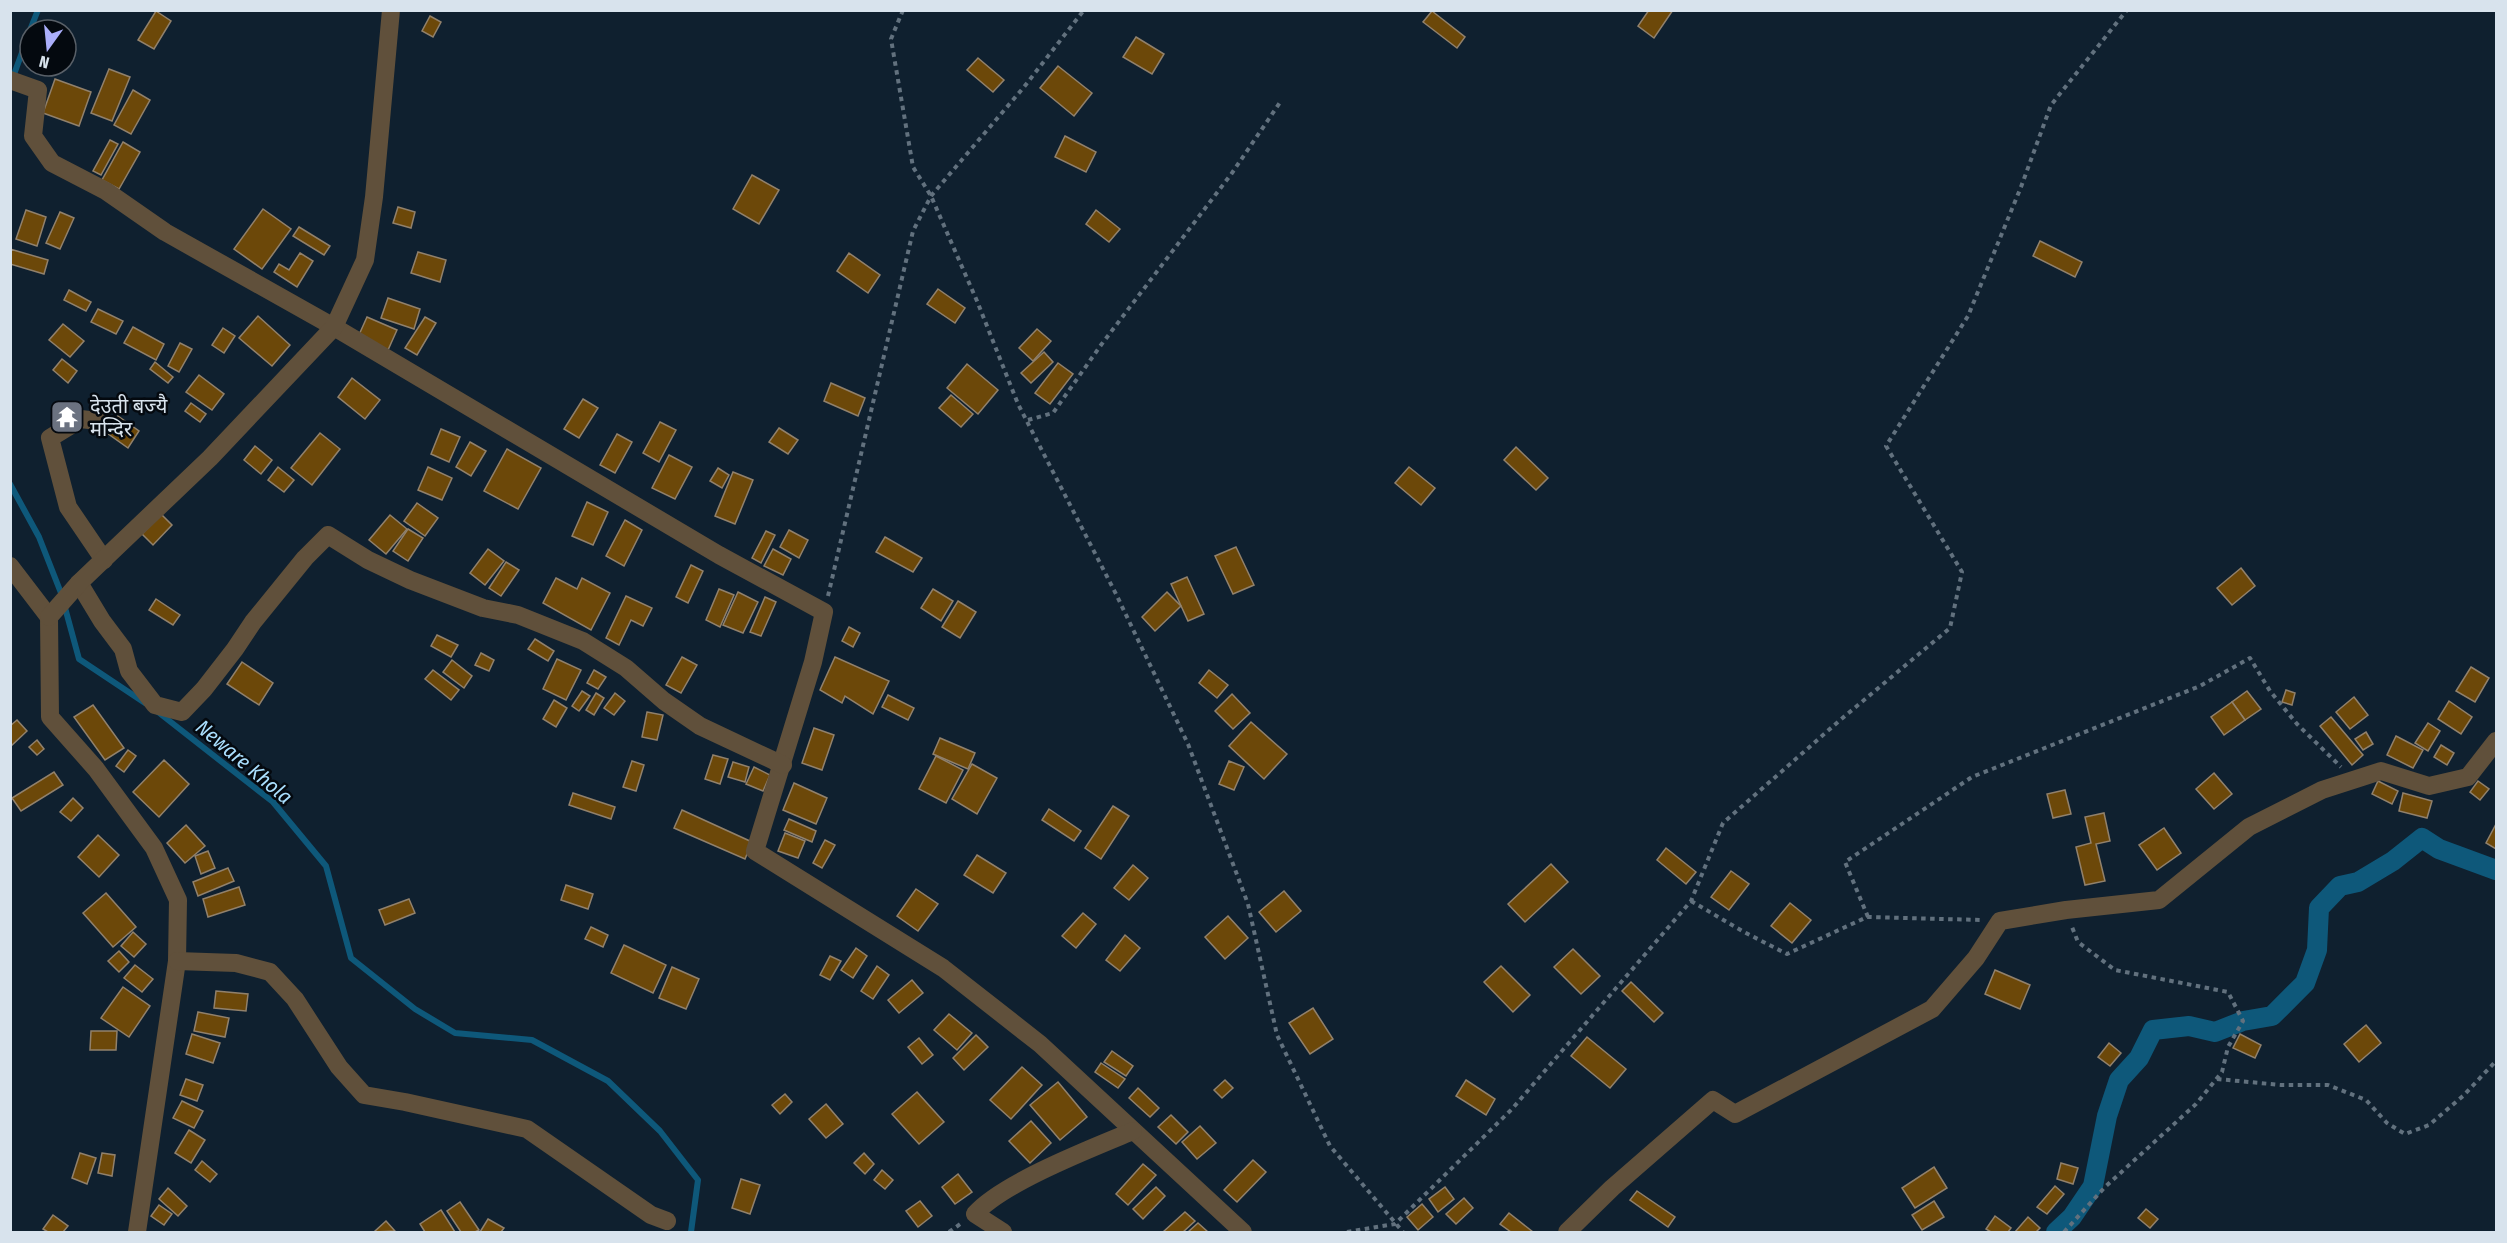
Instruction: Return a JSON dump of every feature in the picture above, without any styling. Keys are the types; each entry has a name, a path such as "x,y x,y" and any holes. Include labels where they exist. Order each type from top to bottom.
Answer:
{"street":[{"path":"49,617 80,583 210,459 334,327 365,260 374,197 391,10"},
{"path":"10,80 38,90 33,136 52,163 106,191 165,232 334,327 718,555 824,612 813,662 755,851 943,968 1040,1044 1243,1233"},
{"path":"104,560 68,507 50,438 81,419 105,422"},
{"path":"80,583 102,621 123,649 129,671 156,705 182,712 204,689 253,622 305,558 328,535 368,560 410,580 483,608 518,615 583,641 626,668 664,701 700,726 783,765"},
{"path":"10,566 49,617 50,717 96,769 153,848 178,900 177,961 137,1233"},
{"path":"1567,1233 1612,1188 1713,1100 1735,1114 1932,1009 1976,958 2000,921 2066,910 2159,900 2249,827 2322,790 2381,771 2428,786 2468,777 2496,741"},
{"path":"177,961 236,963 270,972 295,999 339,1067 364,1095 527,1129 651,1215 667,1221"},
{"path":"1003,1233 975,1214 984,1203 1030,1177 1133,1131"}],"path":[{"path":"903,10 891,39 913,167 931,196 977,301 1018,404 1116,594 1188,744 1248,904 1277,1035 1330,1146 1402,1233"},
{"path":"824,612 913,231 931,196 1024,87 1084,10"},
{"path":"1347,1233 1395,1224 1512,1109 1691,901 1723,823 1839,720 1950,628 1962,572 1886,446 1968,316 2021,188 2051,105 2127,10"},
{"path":"1028,420 1053,413 1101,345 1232,173 1281,101"},
{"path":"1868,917 1845,862 1972,777 2200,686 2250,658 2270,691 2297,724 2327,752"},
{"path":"1691,901 1787,954 1868,917 2000,921"},
{"path":"2064,1233 2105,1187 2196,1104 2222,1072 2228,1047 2243,1021 2228,992 2115,970 2078,942 2066,910"},
{"path":"2216,1079 2280,1085 2328,1085 2366,1100 2387,1123 2405,1134 2429,1125 2463,1096 2496,1061"}],"building":[{"path":"1649,10 1673,10 1654,38 1638,26"},
{"path":"156,11 171,21 154,49 138,40"},
{"path":"1432,11 1465,37 1457,48 1423,22"},
{"path":"430,16 441,22 433,37 422,31"},
{"path":"1136,37 1164,54 1152,74 1123,57"},
{"path":"978,58 1004,80 993,92 967,70"},
{"path":"1058,66 1092,93 1074,116 1040,88"},
{"path":"109,69 130,77 112,121 91,113"},
{"path":"55,79 91,92 79,126 43,113"},
{"path":"133,90 150,100 131,134 114,125"},
{"path":"1065,136 1096,152 1086,172 1055,157"},
{"path":"110,140 118,144 101,175 93,171"},
{"path":"123,142 140,152 119,189 102,180"},
{"path":"752,175 779,190 759,224 733,209"},
{"path":"398,207 415,212 411,228 393,223"},
{"path":"263,209 291,229 262,269 234,249"},
{"path":"26,210 46,217 37,246 16,239"},
{"path":"1096,210 1120,229 1109,242 1086,224"},
{"path":"60,212 74,218 60,249 46,243"},
{"path":"299,227 330,246 324,255 293,236"},
{"path":"2040,241 2082,262 2075,277 2033,256"},
{"path":"10,249 48,260 44,274 10,264"},
{"path":"418,252 446,260 440,282 411,273"},
{"path":"300,253 313,261 297,287 274,272 279,264 289,270"},
{"path":"849,253 880,275 868,293 837,271"},
{"path":"938,289 965,308 955,323 927,304"},
{"path":"69,290 91,302 86,311 64,300"},
{"path":"388,298 420,309 414,329 381,318"},
{"path":"98,309 123,321 116,334 91,322"},
{"path":"258,316 290,345 272,366 239,338"},
{"path":"367,317 397,330 388,350 358,337"},
{"path":"425,317 436,323 417,355 405,348"},
{"path":"63,324 84,341 70,357 49,340"},
{"path":"133,327 164,344 156,360 124,343"},
{"path":"223,328 235,336 224,353 212,345"},
{"path":"1037,329 1051,341 1033,361 1019,348"},
{"path":"180,343 192,349 179,372 168,366"},
{"path":"1044,352 1053,362 1031,383 1021,373"},
{"path":"62,359 77,371 68,383 53,370"},
{"path":"155,362 173,377 168,383 150,369"},
{"path":"1058,363 1073,374 1050,404 1035,393"},
{"path":"967,364 998,390 978,414 947,388"},
{"path":"199,375 224,394 212,410 186,392"},
{"path":"352,378 380,400 365,419 338,397"},
{"path":"831,383 865,398 858,416 824,401"},
{"path":"951,395 973,414 961,427 939,408"},
{"path":"583,399 598,408 579,438 564,429"},
{"path":"191,403 206,414 200,422 185,411"},
{"path":"118,416 139,431 128,448 107,433"},
{"path":"660,422 676,430 659,462 643,453"},
{"path":"779,428 798,440 788,454 769,442"},
{"path":"441,429 460,437 449,462 431,454"},
{"path":"320,433 340,449 312,485 291,468"},
{"path":"617,434 632,442 615,473 600,465"},
{"path":"470,442 486,451 471,476 456,467"},
{"path":"255,446 272,460 261,474 244,460"},
{"path":"1516,447 1548,478 1536,490 1504,460"},
{"path":"507,449 541,468 518,509 484,491"},
{"path":"669,455 692,467 675,499 652,488"},
{"path":"278,467 294,480 284,492 268,480"},
{"path":"428,467 452,478 442,500 418,490"},
{"path":"1409,467 1435,488 1421,505 1395,483"},
{"path":"718,468 729,475 722,488 710,481"},
{"path":"733,472 753,480 735,524 715,516"},
{"path":"587,502 608,512 593,545 572,536"},
{"path":"417,503 438,518 425,536 404,521"},
{"path":"161,514 172,525 153,545 142,534"},
{"path":"390,515 407,529 386,554 369,540"},
{"path":"625,520 642,530 624,566 606,556"},
{"path":"408,529 423,538 408,561 393,551"},
{"path":"789,530 808,540 799,558 780,547"},
{"path":"766,531 775,535 761,563 752,558"},
{"path":"885,537 922,558 913,572 876,552"},
{"path":"1236,547 1254,585 1233,594 1215,556"},
{"path":"488,549 504,561 485,585 470,573"},
{"path":"773,549 791,559 783,575 764,566"},
{"path":"506,562 519,570 501,596 489,588"},
{"path":"691,565 703,571 688,603 676,597"},
{"path":"2241,568 2255,586 2232,605 2217,588"},
{"path":"1187,577 1204,614 1188,621 1171,584"},
{"path":"556,578 577,589 582,578 610,593 591,630 543,603"},
{"path":"719,589 734,595 720,627 706,620"},
{"path":"933,589 953,601 941,621 921,608"},
{"path":"738,592 758,602 743,633 723,625"},
{"path":"1167,592 1181,606 1155,631 1142,617"},
{"path":"626,596 652,608 643,626 631,620 619,645 606,638"},
{"path":"765,597 776,602 761,636 750,632"},
{"path":"156,599 180,615 173,625 149,610"},
{"path":"958,601 976,612 960,638 942,627"},
{"path":"849,627 860,633 853,647 842,641"},
{"path":"437,635 458,645 451,657 431,646"},
{"path":"535,639 554,651 548,661 528,649"},
{"path":"481,653 494,660 489,671 475,665"},
{"path":"682,657 697,665 681,693 666,685"},
{"path":"835,657 889,681 873,714 845,696 842,703 820,690"},
{"path":"557,659 581,670 566,700 543,689"},
{"path":"452,660 472,676 464,688 443,672"},
{"path":"242,662 273,683 259,705 227,684"},
{"path":"2471,667 2489,678 2475,702 2456,691"},
{"path":"433,670 459,690 451,700 425,679"},
{"path":"594,670 606,677 598,689 587,683"},
{"path":"1209,670 1228,685 1217,698 1199,683"},
{"path":"2286,690 2295,693 2292,705 2282,702"},
{"path":"582,691 590,696 579,711 572,706"},
{"path":"2247,691 2261,709 2245,720 2232,702"},
{"path":"596,693 604,698 594,715 586,710"},
{"path":"615,693 625,701 614,715 604,708"},
{"path":"1232,694 1250,713 1233,729 1215,711"},
{"path":"888,695 914,708 908,720 882,707"},
{"path":"2354,697 2368,715 2350,729 2336,712"},
{"path":"554,700 567,708 556,727 543,719"},
{"path":"2449,701 2472,717 2461,734 2438,719"},
{"path":"2232,702 2245,720 2224,735 2211,717"},
{"path":"93,705 124,748 105,760 74,717"},
{"path":"647,712 663,715 657,740 642,737"},
{"path":"2331,717 2363,755 2352,765 2320,726"},
{"path":"17,720 27,731 10,747 10,726"},
{"path":"1251,722 1287,754 1264,779 1229,746"},
{"path":"2428,723 2440,731 2428,751 2415,743"},
{"path":"814,728 834,735 822,770 802,763"},
{"path":"2366,732 2373,744 2363,750 2355,739"},
{"path":"2396,736 2423,750 2413,768 2387,755"},
{"path":"940,738 975,753 968,769 933,754"},
{"path":"37,740 44,749 37,755 29,747"},
{"path":"2441,745 2454,753 2447,765 2434,757"},
{"path":"128,750 136,756 124,772 116,766"},
{"path":"713,755 728,759 720,784 705,779"},
{"path":"936,756 963,770 946,803 919,789"},
{"path":"164,760 189,784 159,817 133,792"},
{"path":"632,761 644,765 636,791 623,787"},
{"path":"1229,761 1244,767 1234,790 1219,784"},
{"path":"733,762 749,767 745,782 728,777"},
{"path":"972,764 997,778 977,814 952,799"},
{"path":"754,767 770,775 763,791 746,784"},
{"path":"54,772 63,785 21,811 12,798"},
{"path":"2214,773 2232,794 2214,809 2196,789"},
{"path":"2378,781 2398,791 2392,804 2372,794"},
{"path":"2478,781 2489,789 2480,800 2470,792"},
{"path":"794,783 827,798 816,824 783,810"},
{"path":"2065,790 2071,814 2053,818 2047,794"},
{"path":"573,793 615,807 611,819 569,805"},
{"path":"2403,793 2432,801 2427,818 2399,811"},
{"path":"73,798 83,808 71,821 60,812"},
{"path":"1113,806 1129,816 1101,859 1085,848"},
{"path":"1049,809 1081,831 1074,841 1042,820"},
{"path":"682,810 752,842 745,859 674,828"},
{"path":"2104,813 2110,841 2096,844 2105,881 2085,885 2076,847 2091,843 2085,817"},
{"path":"789,819 816,831 812,842 784,830"},
{"path":"2496,824 2496,849 2486,843"},
{"path":"186,825 205,846 185,863 167,843"},
{"path":"2164,828 2181,853 2157,870 2139,845"},
{"path":"785,833 805,841 798,858 778,851"},
{"path":"98,835 119,855 99,877 78,857"},
{"path":"825,840 835,845 822,868 813,863"},
{"path":"1666,848 1696,872 1686,884 1657,860"},
{"path":"208,851 215,868 201,874 195,856"},
{"path":"977,855 1006,873 993,893 964,875"},
{"path":"1551,864 1568,882 1525,922 1508,904"},
{"path":"1133,865 1148,878 1129,900 1114,888"},
{"path":"228,868 234,881 198,896 193,882"},
{"path":"1731,871 1749,884 1729,910 1711,897"},
{"path":"566,885 593,894 588,909 561,900"},
{"path":"239,887 245,905 208,917 203,899"},
{"path":"916,889 938,904 918,931 897,916"},
{"path":"1284,891 1301,911 1276,932 1259,912"},
{"path":"106,893 136,927 113,947 83,913"},
{"path":"409,899 415,913 385,925 379,910"},
{"path":"1790,903 1811,920 1792,943 1771,926"},
{"path":"1083,913 1096,924 1076,948 1062,936"},
{"path":"1228,916 1248,938 1225,959 1205,937"},
{"path":"591,927 608,935 603,947 585,939"},
{"path":"133,932 146,944 134,957 121,946"},
{"path":"1125,935 1140,948 1120,971 1106,960"},
{"path":"624,945 666,965 653,993 611,973"},
{"path":"856,948 867,956 853,978 841,970"},
{"path":"1573,949 1600,976 1581,994 1554,967"},
{"path":"119,951 129,962 119,972 108,961"},
{"path":"830,956 841,961 830,980 820,975"},
{"path":"135,965 153,979 142,992 124,978"},
{"path":"877,966 889,975 873,999 861,991"},
{"path":"1501,966 1530,995 1513,1012 1484,982"},
{"path":"672,967 699,979 686,1009 659,998"},
{"path":"1995,970 2030,985 2020,1009 1985,994"},
{"path":"912,980 923,993 899,1013 888,1000"},
{"path":"1631,982 1663,1013 1654,1022 1622,991"},
{"path":"123,987 150,1006 129,1037 101,1018"},
{"path":"216,991 248,994 246,1011 214,1008"},
{"path":"1313,1008 1333,1039 1310,1054 1289,1023"},
{"path":"198,1012 229,1018 225,1037 194,1031"},
{"path":"949,1014 972,1033 957,1050 934,1030"},
{"path":"2366,1025 2381,1043 2359,1062 2344,1044"},
{"path":"91,1031 117,1031 116,1050 90,1050"},
{"path":"192,1034 220,1043 213,1063 186,1054"},
{"path":"2240,1034 2261,1045 2255,1058 2233,1048"},
{"path":"976,1035 988,1047 964,1070 953,1058"},
{"path":"1587,1037 1626,1069 1610,1088 1571,1056"},
{"path":"919,1038 933,1055 922,1064 908,1047"},
{"path":"2109,1043 2121,1053 2110,1066 2098,1057"},
{"path":"1112,1051 1133,1066 1126,1076 1104,1062"},
{"path":"1101,1063 1125,1079 1118,1088 1095,1072"},
{"path":"1022,1067 1042,1085 1011,1119 990,1100"},
{"path":"186,1079 203,1085 197,1101 180,1095"},
{"path":"1225,1080 1233,1088 1222,1098 1214,1090"},
{"path":"1466,1080 1495,1099 1486,1115 1456,1096"},
{"path":"1058,1082 1087,1117 1060,1140 1030,1105"},
{"path":"1138,1088 1159,1108 1150,1117 1129,1098"},
{"path":"917,1092 944,1122 919,1144 892,1114"},
{"path":"785,1094 792,1102 780,1114 772,1105"},
{"path":"182,1101 203,1111 194,1128 173,1118"},
{"path":"826,1104 843,1124 826,1138 809,1119"},
{"path":"1171,1115 1188,1132 1176,1144 1158,1127"},
{"path":"1031,1121 1051,1143 1030,1163 1009,1141"},
{"path":"1200,1126 1216,1143 1197,1159 1182,1142"},
{"path":"189,1130 205,1140 191,1163 175,1153"},
{"path":"80,1153 96,1158 87,1184 72,1178"},
{"path":"102,1153 115,1155 112,1176 98,1173"},
{"path":"864,1153 874,1164 865,1174 854,1163"},
{"path":"1253,1160 1266,1172 1237,1202 1224,1190"},
{"path":"202,1161 217,1174 210,1182 195,1170"},
{"path":"2061,1163 2078,1168 2073,1184 2057,1179"},
{"path":"1143,1164 1156,1175 1128,1205 1116,1194"},
{"path":"1934,1167 1947,1188 1915,1208 1902,1188"},
{"path":"882,1170 893,1180 885,1189 874,1180"},
{"path":"958,1174 972,1192 955,1204 942,1187"},
{"path":"741,1179 760,1185 750,1214 732,1208"},
{"path":"2055,1186 2064,1194 2047,1214 2037,1207"},
{"path":"1156,1187 1165,1196 1143,1219 1133,1209"},
{"path":"1445,1187 1454,1199 1438,1212 1429,1199"},
{"path":"168,1188 187,1206 178,1216 159,1199"},
{"path":"1637,1191 1675,1217 1668,1227 1630,1200"},
{"path":"1464,1198 1473,1208 1456,1224 1446,1214"},
{"path":"920,1201 932,1216 918,1227 906,1211"},
{"path":"1934,1201 1944,1217 1922,1230 1912,1215"},
{"path":"460,1202 479,1230 461,1232 447,1211"},
{"path":"1422,1204 1433,1217 1418,1230 1407,1217"},
{"path":"159,1205 172,1214 164,1225 151,1216"},
{"path":"2146,1209 2158,1219 2150,1228 2138,1218"},
{"path":"441,1210 455,1232 425,1232 420,1224"},
{"path":"1185,1212 1195,1221 1183,1232 1163,1232"},
{"path":"1509,1213 1533,1232 1511,1232 1500,1224"},
{"path":"53,1215 68,1226 63,1232 48,1232 43,1229"},
{"path":"1995,1216 2011,1228 2008,1232 1991,1232 1986,1229"},
{"path":"2028,1217 2040,1228 2036,1232 2015,1232"},
{"path":"488,1219 504,1228 501,1232 480,1232"},
{"path":"386,1221 395,1231 374,1232"},
{"path":"1198,1223 1208,1232 1188,1232"}],"waterway":[{"name":"Neware Khola","path":"35,18 38,10"},
{"name":"Neware Khola","path":"13,77 18,63"},
{"name":"Neware Khola","path":"10,484 39,537 61,593 79,659 145,703"},
{"name":"Neware Khola","path":"158,712 273,802 326,866 351,958 415,1009 455,1033 532,1040 608,1081 660,1131 698,1180 691,1232"},
{"path":"2056,1232 2072,1217 2093,1186 2107,1116 2119,1080 2139,1058 2153,1030 2189,1026 2215,1032 2243,1021 2272,1016 2305,983 2317,950 2319,908 2340,886 2358,882 2393,861 2422,838 2439,849 2496,870"}],"place":[{"name":"देउती बज्यै मन्दिर","path":"67,417"}]}
